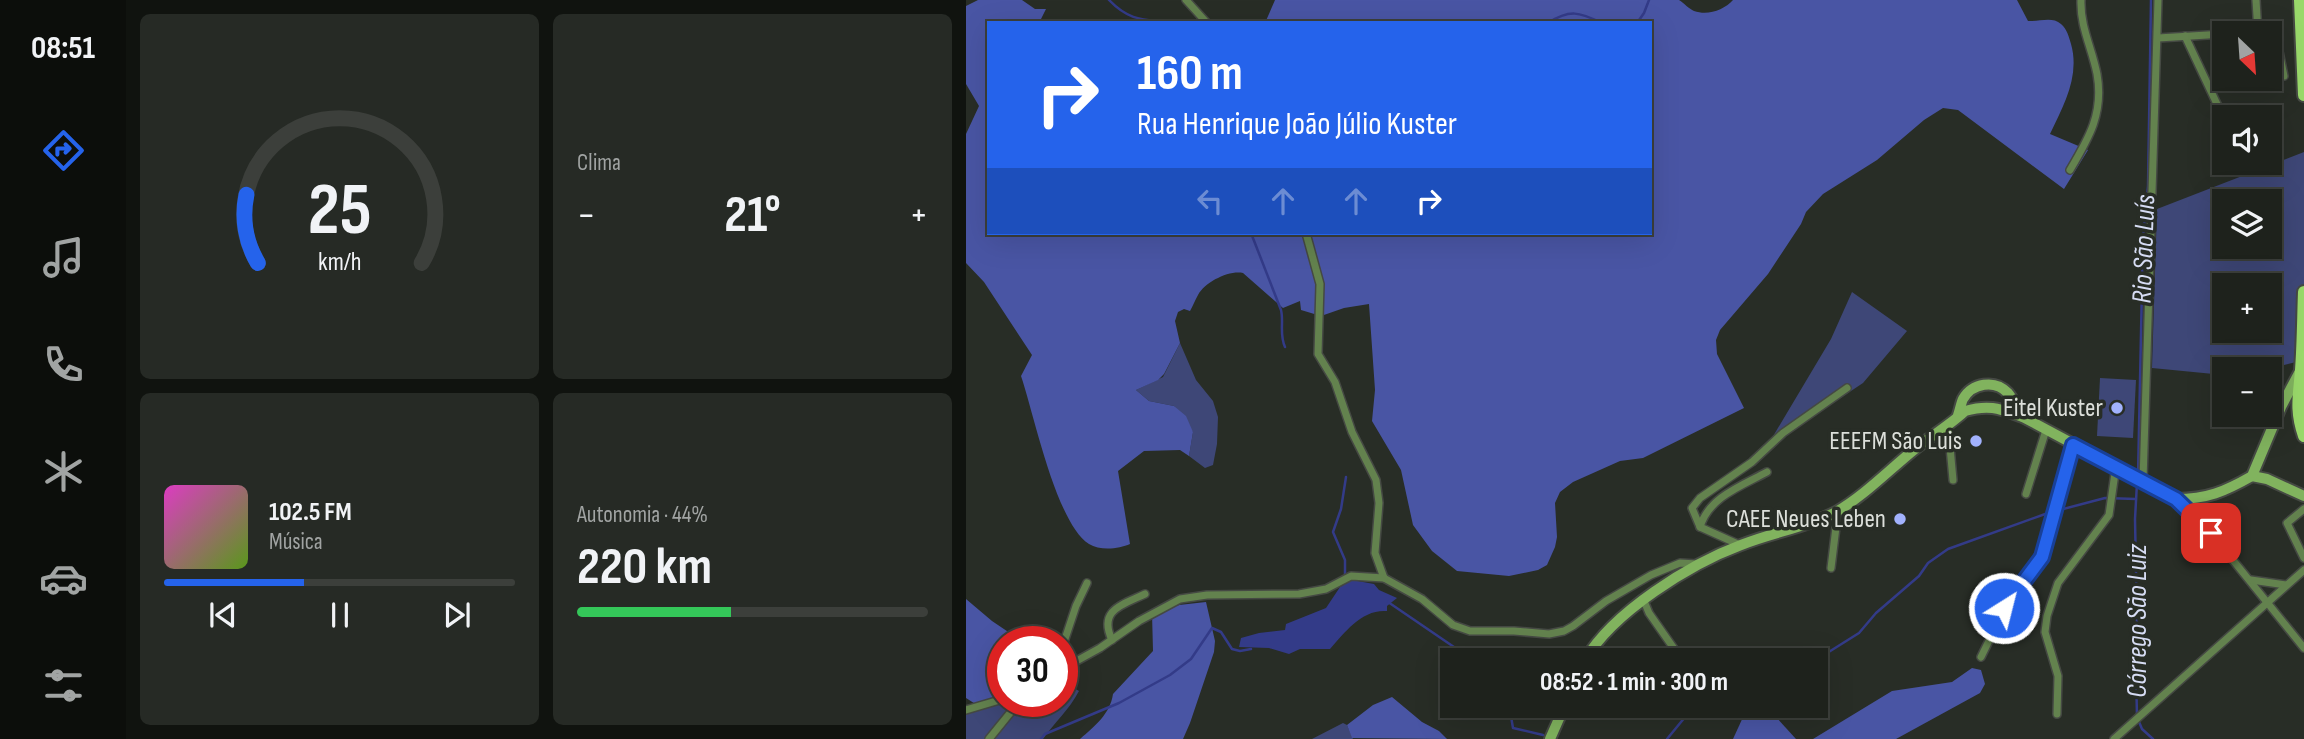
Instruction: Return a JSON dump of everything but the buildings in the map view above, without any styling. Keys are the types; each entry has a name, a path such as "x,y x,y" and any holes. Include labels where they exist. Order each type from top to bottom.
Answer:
{"main road":[{"path":"2300,0 2304,95"},
{"path":"2304,292 2297,399 2298,417 2304,436"}],"street":[{"path":"1186,0 1205,21"},
{"path":"2070,170 2094,130 2098,98 2097,73 2087,44 2081,0"},
{"path":"2142,480 2158,0"},
{"path":"2256,0 2256,21"},
{"path":"2158,38 2212,35"},
{"path":"2185,36 2217,105"},
{"path":"2282,66 2284,76"},
{"path":"1307,235 1320,284 1318,354 1335,382 1352,432 1376,480 1379,503 1376,553 1384,578"},
{"path":"2252,476 2281,407 2301,370"},
{"path":"1984,407 1985,384"},
{"path":"1953,480 1953,421 1964,398 1972,389 1993,384 2004,390 2023,417"},
{"path":"1740,545 1700,527 1692,513 1694,503 1752,461 1783,433 1847,388"},
{"path":"1999,408 2004,390"},
{"path":"1594,648 1608,630 1698,564 1740,545 1800,528 1838,510 1965,411 1984,407 1999,408 2023,417 2176,499 2211,533 2251,580 2288,632 2304,648"},
{"path":"2026,494 2046,430"},
{"path":"1981,657 2010,598 2042,557 2073,445"},
{"path":"2057,714 2058,676 2045,632 2050,603 2058,583 2104,524 2113,502 2114,488 2121,469"},
{"path":"1700,527 1703,514 1713,503 1767,472"},
{"path":"2176,499 2206,498 2252,476 2267,479 2304,496"},
{"path":"2304,509 2287,523 2304,558"},
{"path":"1831,568 1838,510"},
{"path":"1078,660 1139,621 1188,597 1282,596 1326,589 1351,576 1384,578 1422,599 1445,619 1462,629 1479,633 1514,631 1549,634 1573,626 1606,601 1657,572 1680,563 1698,564"},
{"path":"2114,739 2304,570"},
{"path":"2251,580 2287,586"},
{"path":"1069,626 1087,583"},
{"path":"1112,640 1106,628 1108,616 1117,608 1145,594"},
{"path":"1644,601 1649,613 1674,648"},
{"path":"966,710 987,704"},
{"path":"989,739 1007,717"},
{"path":"1550,739 1559,718"}],"shaded area":[{"path":"978,0 1022,0 1035,9 1046,9 1040,21 987,21 987,235 1652,235 1652,21 1266,21 1275,0 1679,0 1692,10 1705,13 1725,7 1733,0 2017,0 2028,21 2054,20 2068,33 2073,56 2072,79 2050,134 2088,150 2064,189 1958,110 1943,108 1924,120 1877,160 1823,194 1806,212 1768,274 1720,330 1716,340 1717,354 1744,408 1643,458 1620,461 1573,482 1560,492 1555,503 1557,537 1547,565 1538,570 1509,576 1457,571 1432,551 1413,525 1401,470 1372,421 1375,390 1369,304 1344,308 1321,316 1301,310 1300,301 1283,308 1243,273 1224,275 1201,290 1190,311 1184,309 1178,312 1175,321 1180,343 1164,374 1158,380 1136,390 1149,401 1174,406 1186,416 1193,432 1189,456 1180,450 1144,451 1118,471 1130,544 1104,548 1089,544 1077,532 1066,514 1056,492 1021,376 1032,355 984,282 966,263 966,134 979,106 966,84 966,6"},
{"path":"2304,152 2304,295 2296,362 2282,366 2282,357 2212,357 2212,374 2152,368 2157,209 2245,175 2282,175 2282,161"},
{"path":"1852,292 1907,331 1863,383 1818,413 1772,438 1831,339"},
{"path":"1180,343 1196,380 1213,401 1218,417 1213,465 1205,468 1189,456 1193,432 1174,406 1149,401 1136,390 1163,377"},
{"name":"Eitel Kuster","path":"2100,378 2136,380 2133,438 2097,436"},
{"path":"1352,580 1374,584 1379,590 1397,598 1387,606 1387,611 1370,614 1355,623 1330,649 1300,649 1289,654 1269,648 1239,647 1241,638 1285,630 1286,624 1326,608 1340,587"},
{"path":"966,599 999,626 987,626 987,703 977,705 966,698"},
{"path":"1206,602 1215,641 1214,652 1183,739 1080,739 1101,719 1109,708 1113,694 1153,651 1152,613 1179,605"},
{"path":"1972,668 1981,670 1985,684 1980,693 1896,739 1813,739 1892,691 1952,682"},
{"path":"1392,697 1447,739 1352,738 1347,725 1373,705"},
{"path":"987,705 987,717 1061,717 1043,739 966,739 966,708"},
{"path":"1743,718 1777,718 1796,739 1733,739"},
{"path":"1343,723 1347,725 1353,739 1312,739"}],"waterway":[{"path":"1109,0 1125,13 1156,21"},
{"path":"1638,21 1649,0"},
{"name":"Rio São Luís","path":"2138,476 2151,0"},
{"path":"1552,21 1569,14 1587,16 1598,21"},
{"path":"1252,235 1281,310 1285,347"},
{"path":"1345,574 1345,560 1333,532 1341,509 1346,477"},
{"name":"Córrego São Luiz","path":"2137,483 2137,624 2134,657 2137,717 2142,729 2153,739"},
{"path":"1828,652 1859,633 1876,613 1919,576 1928,563 1948,549 2048,513 2105,498 2136,499"},
{"path":"1388,602 1455,648"},
{"path":"1041,739 1045,734 1119,703 1170,675 1191,659 1212,628 1221,632 1232,649 1251,649"},
{"path":"1511,718 1513,728 1543,735"},
{"path":"1667,739 1684,718"}],"place":[{"name":"Eitel Kuster","path":"2117,408"},
{"name":"EEEFM São Luis","path":"1976,441"},
{"name":"CAEE Neues Leben","path":"1900,519"}],"route":[{"path":"2004,608 2042,557 2049,540 2055,503 2073,445 2176,499 2211,533"}]}
